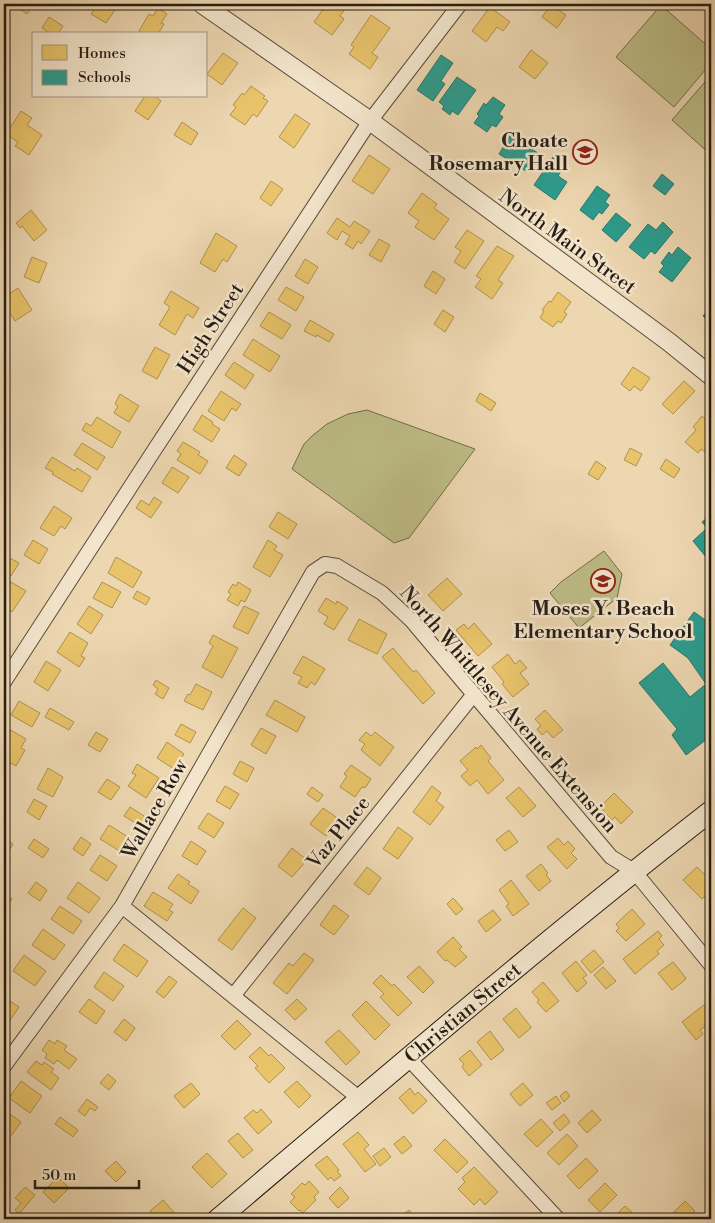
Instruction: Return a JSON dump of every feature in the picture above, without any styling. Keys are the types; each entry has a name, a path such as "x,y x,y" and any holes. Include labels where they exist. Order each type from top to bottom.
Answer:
{"main road":[{"name":"Christian Street","path":"218,1219 408,1058 634,871 711,812"}],"street":[{"name":"North Main Street","path":"202,4 370,121 669,342 711,376"},
{"name":"High Street","path":"4,682 370,121 460,4"},
{"name":"North Whittlesey Avenue Extension","path":"325,564 336,566 382,593 412,621 612,857 634,871 711,965"},
{"name":"Wallace Row","path":"4,1066 122,906 312,572 325,564"},
{"name":"Vaz Place","path":"232,996 474,694"},
{"path":"122,906 360,1099"},
{"path":"408,1058 558,1219"}],"shaded area":[{"path":"661,5 711,49 711,63 674,107 616,57"},
{"path":"711,75 711,155 672,120"},
{"path":"367,410 475,449 409,538 394,543 292,469 304,444 327,424 348,414"},
{"path":"604,551 622,574 617,598 579,628 550,593 561,582"}],"building: Homes":[{"path":"16,4 34,4 27,14 15,6"},
{"path":"98,4 119,4 106,23 91,14"},
{"path":"327,4 349,4 340,16 344,19 332,35 314,22"},
{"path":"551,5 566,15 557,28 542,17"},
{"path":"490,7 510,22 503,31 497,27 486,42 472,31"},
{"path":"158,8 167,14 161,23 164,24 159,32 139,31 149,14 153,16"},
{"path":"371,15 390,28 372,53 378,57 370,69 349,54 354,47 351,45"},
{"path":"49,17 63,26 59,32 48,32 42,28"},
{"path":"531,50 548,63 535,79 519,67"},
{"path":"223,53 238,63 222,85 208,75"},
{"path":"251,86 265,96 263,98 268,101 257,117 253,114 245,125 230,115 236,107 233,105 242,93 244,95"},
{"path":"144,98 157,98 161,101 148,120 135,111"},
{"path":"21,111 32,118 27,125 42,135 29,155 15,146 18,142 6,134"},
{"path":"295,114 310,124 294,148 279,137"},
{"path":"182,122 198,133 191,145 174,135"},
{"path":"369,155 390,169 373,194 352,181"},
{"path":"271,181 283,189 271,206 260,198"},
{"path":"422,193 437,204 434,208 449,219 434,240 415,227 419,221 408,213"},
{"path":"31,210 47,230 34,241 22,226 20,228 16,223"},
{"path":"337,218 350,227 354,221 370,231 361,244 358,241 353,249 345,244 350,236 342,231 337,240 327,233"},
{"path":"467,230 484,241 465,269 454,262 461,251 455,247"},
{"path":"216,233 237,246 227,262 223,259 215,272 200,263"},
{"path":"379,239 390,245 381,262 369,255"},
{"path":"497,246 514,256 498,280 503,283 492,299 475,287 481,279 476,276"},
{"path":"32,257 47,263 39,283 24,277"},
{"path":"305,259 318,267 308,284 295,276"},
{"path":"433,271 445,279 436,294 424,286"},
{"path":"286,287 304,297 296,311 278,300"},
{"path":"18,288 32,310 15,321 4,304 4,297"},
{"path":"171,291 199,308 193,318 187,314 175,335 159,325 170,307 164,303"},
{"path":"558,292 571,302 564,312 567,314 561,323 558,321 553,327 540,318 544,311 542,310"},
{"path":"443,310 454,317 445,332 434,324"},
{"path":"269,312 291,325 282,339 260,326"},
{"path":"310,320 334,334 329,342 317,335 316,337 304,331"},
{"path":"253,339 280,356 270,372 243,355"},
{"path":"155,347 170,355 157,379 142,371"},
{"path":"234,362 254,375 245,389 225,375"},
{"path":"633,367 650,378 641,391 634,386 630,391 621,384"},
{"path":"684,381 695,391 673,414 662,404"},
{"path":"221,391 241,404 236,411 232,408 224,421 208,411"},
{"path":"480,393 496,403 491,411 476,401"},
{"path":"120,394 139,406 129,422 114,413 118,406 115,404"},
{"path":"711,411 711,446 706,453 701,449 698,453 685,442 696,430 693,427 702,416 705,419"},
{"path":"202,415 220,429 212,442 193,430"},
{"path":"97,417 121,432 112,448 82,430 86,423 91,426"},
{"path":"183,442 200,452 198,455 208,461 200,474 177,460 181,454 177,451"},
{"path":"82,443 105,457 97,470 74,455"},
{"path":"630,448 642,454 636,466 624,460"},
{"path":"234,455 247,464 239,476 226,468"},
{"path":"52,457 75,471 77,468 91,477 82,492 45,468"},
{"path":"666,459 680,469 674,478 660,469"},
{"path":"596,461 606,468 598,480 588,474"},
{"path":"172,467 189,477 178,493 162,483"},
{"path":"154,497 162,502 151,518 136,508 141,500 149,505"},
{"path":"4,501 8,504 4,511"},
{"path":"54,506 72,518 65,529 61,526 54,536 40,528"},
{"path":"278,512 297,524 288,539 269,527"},
{"path":"33,540 48,549 39,564 24,555"},
{"path":"268,540 277,546 274,550 283,555 270,577 253,567"},
{"path":"6,556 19,563 11,576 4,572"},
{"path":"116,557 142,572 133,588 108,573"},
{"path":"447,578 462,594 443,611 428,595"},
{"path":"11,582 26,591 12,612 4,607 4,587 7,589"},
{"path":"102,582 121,592 112,608 93,598"},
{"path":"238,582 251,590 245,602 241,600 238,606 227,600 231,594 228,592 233,584 236,586"},
{"path":"137,591 150,598 146,605 133,598"},
{"path":"326,598 336,604 337,601 348,608 334,630 324,624 328,617 318,611"},
{"path":"89,606 103,615 91,634 77,624"},
{"path":"244,606 259,613 248,634 233,627"},
{"path":"359,619 387,634 377,654 348,640"},
{"path":"474,623 492,644 478,656 456,630 464,624 468,629"},
{"path":"70,632 88,643 81,656 85,658 79,667 57,652"},
{"path":"213,635 238,648 222,678 202,667 213,646 209,643"},
{"path":"393,648 413,672 416,670 435,693 423,704 382,657"},
{"path":"508,654 515,664 520,660 527,668 520,673 529,684 513,697 502,684 504,682 492,667"},
{"path":"303,656 325,669 315,685 311,682 307,688 298,683 302,677 293,673"},
{"path":"46,661 61,670 48,691 34,682"},
{"path":"156,680 169,688 163,699 155,694 158,689 153,685"},
{"path":"196,684 212,692 203,710 184,701"},
{"path":"275,700 305,717 297,732 266,715"},
{"path":"19,701 40,713 32,727 11,715"},
{"path":"50,708 74,722 69,730 45,717"},
{"path":"545,710 563,730 553,738 547,731 542,735 537,729 541,726 535,719"},
{"path":"181,724 196,732 190,743 175,735"},
{"path":"7,728 26,739 21,748 25,750 16,766 4,759 4,733"},
{"path":"261,728 276,736 266,754 251,745"},
{"path":"96,732 108,739 100,752 88,745"},
{"path":"366,732 371,736 375,732 394,747 380,766 361,750 365,744 359,740"},
{"path":"167,742 184,754 174,769 157,758"},
{"path":"481,745 491,758 488,761 504,780 488,794 477,780 470,786 461,776 468,770 460,761"},
{"path":"240,761 254,768 247,782 233,774"},
{"path":"137,764 159,778 146,798 128,786 136,775 132,773"},
{"path":"351,765 371,779 355,797 340,787 347,776 344,774"},
{"path":"48,768 63,777 53,797 37,789"},
{"path":"107,779 120,787 111,800 98,792"},
{"path":"225,786 239,794 230,809 216,801"},
{"path":"432,786 441,793 436,801 444,807 430,825 413,812"},
{"path":"312,787 323,795 318,802 307,794"},
{"path":"519,787 536,806 523,817 506,798"},
{"path":"614,793 633,812 621,824 615,817 612,820 600,807"},
{"path":"34,799 47,806 39,820 27,812"},
{"path":"130,807 147,818 142,827 124,816"},
{"path":"323,808 339,819 326,836 310,824"},
{"path":"208,813 224,823 214,838 198,828"},
{"path":"109,825 136,842 128,856 100,839"},
{"path":"398,827 413,838 398,859 383,849"},
{"path":"509,830 518,842 505,851 496,840"},
{"path":"81,837 91,844 83,856 73,849"},
{"path":"4,838 13,844 6,856 4,854"},
{"path":"558,838 564,845 568,841 575,849 571,853 577,859 567,869 547,847"},
{"path":"34,839 49,849 43,858 28,848"},
{"path":"191,841 206,851 197,865 182,856"},
{"path":"292,848 307,860 292,877 278,866"},
{"path":"100,855 117,866 107,881 90,870"},
{"path":"541,864 551,881 539,891 526,876"},
{"path":"367,867 381,878 369,895 354,884"},
{"path":"697,867 711,881 711,890 702,899 683,880"},
{"path":"178,874 199,891 191,904 168,888"},
{"path":"511,880 529,904 513,916 506,906 509,904 499,890"},
{"path":"36,882 47,890 40,901 28,893"},
{"path":"78,882 100,898 89,913 67,898"},
{"path":"153,892 173,904 169,910 173,912 167,921 144,906"},
{"path":"4,894 12,899 4,911"},
{"path":"453,898 463,909 456,915 447,904"},
{"path":"334,905 349,916 334,935 320,925"},
{"path":"60,906 82,921 73,934 51,919"},
{"path":"711,907 711,919 705,912"},
{"path":"243,908 256,918 232,950 218,940"},
{"path":"632,909 645,924 626,941 616,931 619,928 616,924"},
{"path":"493,910 501,920 486,932 478,921"},
{"path":"43,929 65,945 54,960 32,945"},
{"path":"658,931 662,936 659,939 664,945 657,951 659,954 635,974 623,959"},
{"path":"453,937 462,947 459,949 467,957 455,967 447,960 445,961 437,952"},
{"path":"124,944 148,961 137,977 113,960"},
{"path":"594,950 604,962 591,973 581,961"},
{"path":"304,953 314,960 287,994 273,983 289,963 293,966"},
{"path":"24,955 46,971 35,986 13,971"},
{"path":"576,961 587,975 583,978 587,983 577,992 562,973"},
{"path":"673,962 686,978 672,990 658,973"},
{"path":"419,966 434,982 423,993 407,977"},
{"path":"603,967 616,981 606,989 594,975"},
{"path":"104,972 124,986 113,1001 94,987"},
{"path":"381,975 392,986 394,984 412,1003 398,1016 380,997 384,994 373,983"},
{"path":"169,976 177,982 164,998 156,992"},
{"path":"543,982 559,1001 546,1012 537,1002 539,1000 532,992"},
{"path":"4,997 19,1007 4,1029"},
{"path":"89,999 105,1011 96,1024 79,1012"},
{"path":"297,999 307,1009 295,1020 285,1010"},
{"path":"366,1001 390,1025 375,1040 352,1015"},
{"path":"709,1001 711,1003 711,1025 710,1023 700,1030 703,1034 696,1040 682,1022"},
{"path":"516,1008 531,1027 519,1038 503,1019"},
{"path":"124,1019 135,1028 126,1041 114,1032"},
{"path":"237,1020 251,1034 235,1050 221,1036"},
{"path":"339,1030 360,1052 346,1065 325,1042"},
{"path":"490,1031 504,1050 491,1060 477,1042"},
{"path":"49,1040 55,1044 57,1040 67,1046 64,1050 77,1059 69,1069 57,1060 54,1064 45,1058 47,1054 42,1050"},
{"path":"260,1047 269,1056 271,1054 285,1068 269,1083 255,1068 258,1066 249,1057"},
{"path":"470,1050 482,1065 469,1076 462,1067 464,1064 459,1059"},
{"path":"36,1061 42,1065 44,1062 54,1069 51,1072 59,1078 51,1090 27,1072"},
{"path":"108,1074 116,1081 109,1090 100,1083"},
{"path":"21,1081 42,1096 30,1113 9,1098"},
{"path":"297,1081 311,1096 299,1108 284,1092"},
{"path":"191,1083 200,1094 184,1108 174,1096"},
{"path":"523,1083 533,1095 520,1106 510,1094"},
{"path":"410,1088 415,1095 418,1092 427,1101 413,1114 399,1098"},
{"path":"566,1091 570,1096 564,1102 560,1096"},
{"path":"556,1096 561,1103 552,1110 546,1103"},
{"path":"87,1099 98,1107 95,1111 90,1108 85,1116 78,1111"},
{"path":"261,1109 272,1122 258,1134 244,1118 253,1110 257,1113"},
{"path":"592,1110 601,1120 587,1133 578,1123"},
{"path":"10,1114 21,1122 8,1140 4,1137 4,1116 7,1118"},
{"path":"564,1114 570,1122 560,1131 553,1123"},
{"path":"60,1117 78,1130 73,1137 55,1124"},
{"path":"541,1119 553,1132 537,1147 524,1134"},
{"path":"358,1132 369,1145 364,1149 376,1164 365,1172 343,1144"},
{"path":"238,1133 253,1150 243,1158 228,1141"},
{"path":"567,1134 578,1146 559,1165 547,1153"},
{"path":"404,1136 412,1146 402,1154 394,1144"},
{"path":"445,1139 468,1162 457,1173 434,1150"},
{"path":"384,1148 391,1157 380,1166 373,1156"},
{"path":"207,1153 227,1174 212,1188 192,1167"},
{"path":"327,1156 339,1170 337,1171 341,1176 334,1181 331,1177 328,1180 315,1165"},
{"path":"586,1158 598,1171 579,1189 567,1176"},
{"path":"116,1161 126,1172 116,1182 105,1171"},
{"path":"474,1167 498,1192 485,1205 480,1199 474,1205 458,1189 465,1182 462,1178"},
{"path":"58,1177 69,1188 54,1203 43,1192"},
{"path":"309,1181 319,1192 314,1197 316,1200 303,1213 290,1202 295,1197 291,1194 302,1183 305,1185"},
{"path":"605,1183 617,1195 600,1212 588,1200"},
{"path":"25,1187 35,1195 19,1214 15,1210 21,1203 15,1198"},
{"path":"340,1187 349,1198 338,1208 329,1198"},
{"path":"163,1200 179,1218 157,1219 150,1211"},
{"path":"685,1201 695,1211 687,1219 673,1219 670,1216"},
{"path":"625,1206 636,1216 633,1219 612,1219"},
{"path":"409,1210 416,1219 398,1219"},
{"path":"274,1213 279,1219 265,1219"}],"building: Schools":[{"path":"441,55 453,63 441,81 445,84 433,101 417,90"},
{"path":"457,77 476,90 458,115 452,111 450,115 442,109 444,106 439,102"},
{"path":"493,97 505,105 499,114 503,117 496,127 492,125 487,132 474,123 484,103 486,105"},
{"path":"510,136 538,153 526,171 499,154"},
{"path":"555,154 567,162 558,176 567,182 555,200 534,185"},
{"path":"662,174 674,184 665,195 653,186"},
{"path":"597,186 610,195 605,202 609,205 602,214 599,212 593,220 580,210"},
{"path":"616,213 631,225 616,242 602,230"},
{"path":"663,222 673,232 655,254 651,251 644,259 629,247 648,224 656,230"},
{"path":"678,247 691,258 672,282 659,272 664,266 661,263 669,252 672,255"},
{"path":"711,306 711,324 703,316"},
{"path":"711,515 711,556 710,554 706,557 693,541 707,528 702,522"},
{"path":"694,612 711,624 711,736 686,755 672,735 677,729 639,683 663,663 690,697 706,684 688,658 670,645"}],"place":[{"name":"Choate Rosemary Hall","path":"585,152"},
{"name":"Moses Y. Beach Elementary School","path":"603,581"}]}
